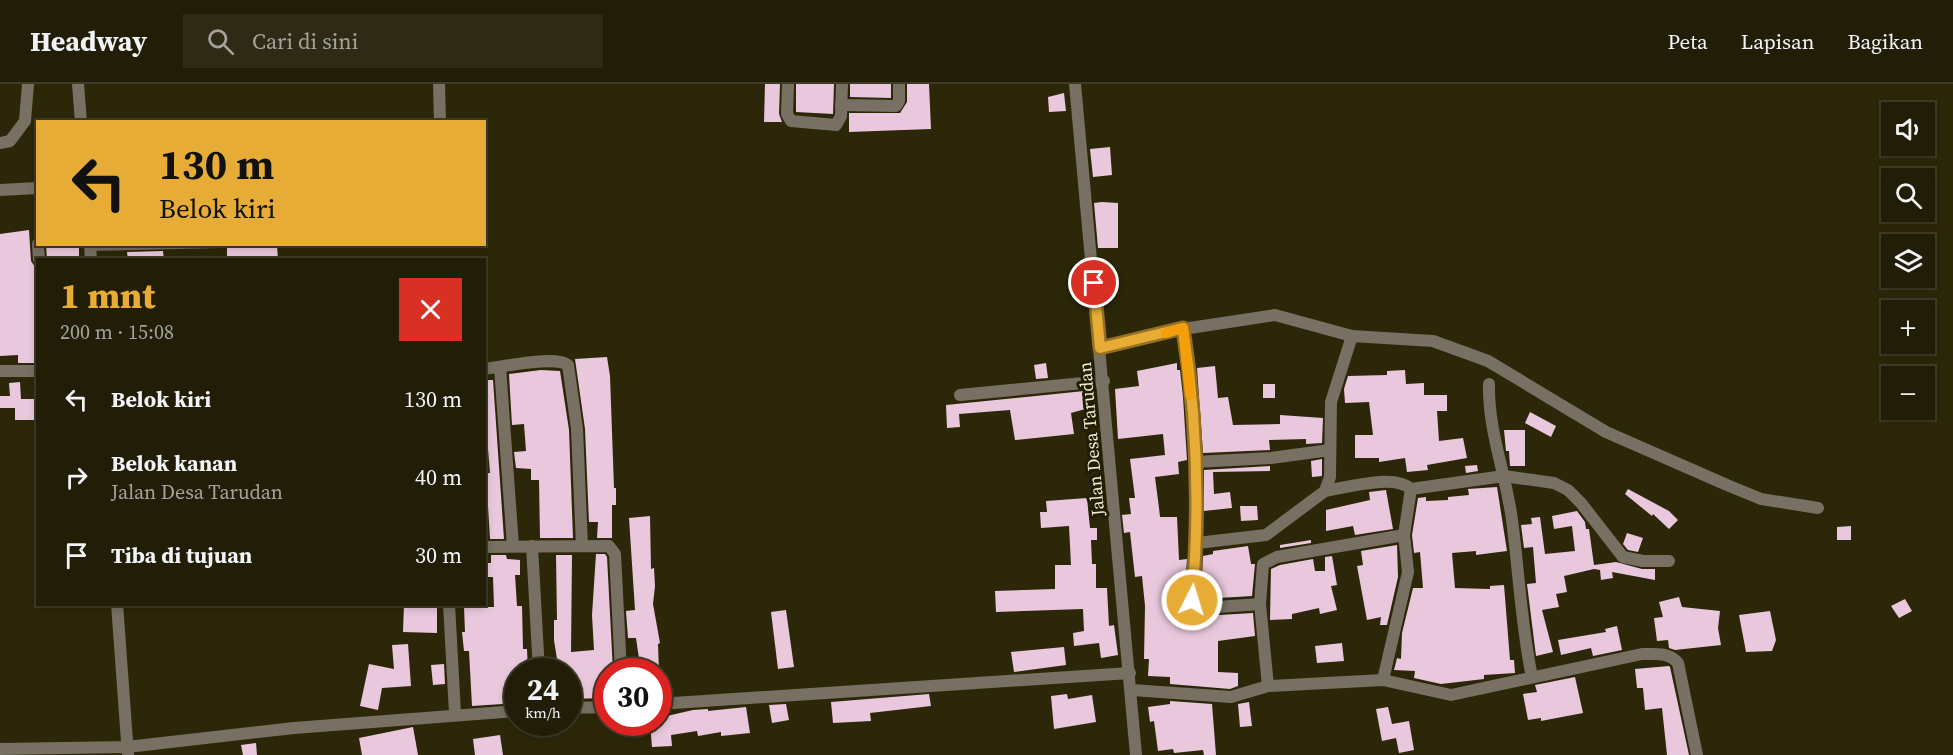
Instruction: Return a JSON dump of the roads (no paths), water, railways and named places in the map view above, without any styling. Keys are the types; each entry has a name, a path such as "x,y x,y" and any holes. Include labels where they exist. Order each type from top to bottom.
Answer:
{"street":[{"path":"0,143 10,141 25,121 28,84"},
{"path":"78,84 81,120"},
{"path":"440,84 440,120"},
{"path":"788,84 787,114 793,122 836,125 841,119 842,84"},
{"path":"841,105 896,106 899,101 899,84"},
{"name":"Jalan Desa Tarudan","path":"1075,84 1104,381 1136,755"},
{"path":"0,190 36,188"},
{"path":"1100,348 1184,335 1275,315 1352,336 1433,342 1452,346 1488,361 1615,436 1761,499 1818,508"},
{"path":"1184,335 1195,462 1197,543 1194,604 1203,608 1260,604"},
{"path":"1325,491 1330,477 1331,402 1352,336"},
{"path":"486,369 562,361 570,368 577,429 582,546"},
{"path":"500,367 513,546"},
{"path":"0,370 36,371"},
{"path":"960,395 1104,381"},
{"path":"1490,384 1490,417 1512,519 1526,648 1532,677"},
{"path":"1195,462 1271,458 1330,450"},
{"path":"1197,543 1266,535 1325,491 1374,482 1406,485 1411,489 1504,476 1545,481 1568,490 1623,557 1643,561 1669,561"},
{"path":"1383,680 1408,572 1404,536 1411,489"},
{"path":"1269,686 1260,604 1261,570 1268,559 1404,536"},
{"path":"532,546 537,658"},
{"path":"486,547 609,546 615,554 620,658"},
{"path":"117,606 127,751"},
{"path":"449,606 455,713"},
{"path":"1132,690 1222,697 1269,686 1383,680 1451,695 1480,691 1532,677 1642,654 1672,657 1678,663 1697,755"},
{"path":"672,703 1130,673"},
{"path":"0,749 127,751 455,713 504,711"}],"lane":[{"path":"90,250 178,246"}]}
